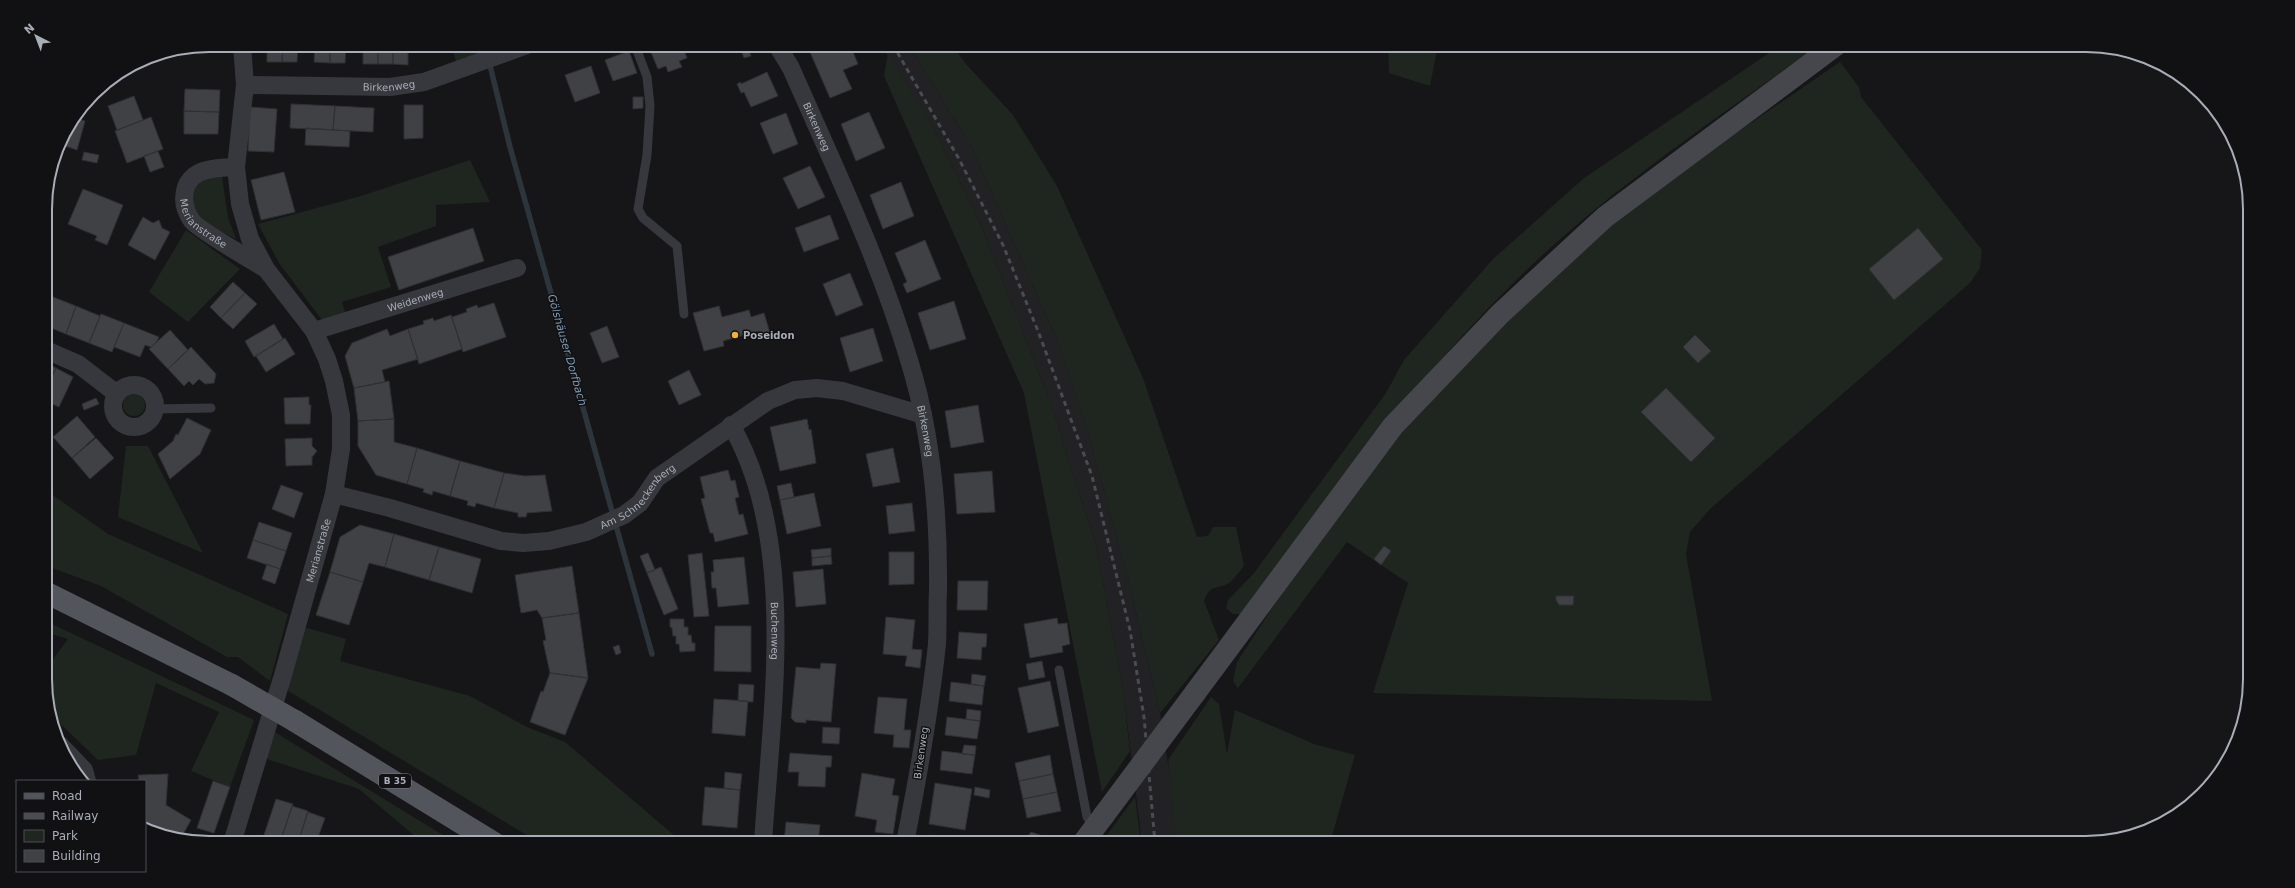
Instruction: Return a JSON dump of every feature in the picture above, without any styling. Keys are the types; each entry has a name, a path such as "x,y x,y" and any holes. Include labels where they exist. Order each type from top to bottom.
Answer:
{"main road":[{"path":"1094,828 1393,426 1500,314 1605,217 1827,52"},
{"name":"B 35","path":"52,595 232,685 295,721 483,836"}],"street":[{"name":"Merianstraße","path":"234,836 283,675 334,494 342,449 341,415 330,366 314,331 266,270 250,239 240,204 236,168 245,85 243,52"},
{"name":"Birkenweg","path":"245,85 390,87 424,82 471,67 510,52"},
{"name":"Birkenweg","path":"781,52 791,68 873,255 909,360 923,415 933,473 939,546 937,642 918,776 906,836"},
{"name":"Merianstraße","path":"236,168 211,168 198,173 188,182 183,195 185,209 193,223 266,270"},
{"name":"Weidenweg","path":"314,331 370,311 517,268"},
{"path":"52,353 78,364 117,394"},
{"path":"128,386 142,386 153,395 156,409 154,415 146,424 134,428 127,426 117,419 114,413 114,400 117,394 128,386"},
{"name":"Am Schneckenberg","path":"334,494 390,508 501,541 523,543 549,541 586,532 624,514 640,503 657,478 768,400 794,390 817,388 844,391 923,415"},
{"name":"Buchenweg","path":"731,425 743,446 757,487 772,558 777,627 763,836"},
{"path":"74,760 84,770 86,777"}],"lane":[{"path":"638,52 647,77 650,106 647,154 638,209 643,218 677,246 684,314"},
{"path":"156,409 211,408"},
{"path":"1060,670 1087,817 1094,828"}],"shaded area":[{"path":"885,52 913,52 972,148 1055,335 1090,440 1129,583 1160,713 1171,783 1175,836 1141,836 1123,689 1096,545 1050,402 981,225 933,127"}],"green space":[{"path":"453,52 501,52 459,71"},
{"path":"913,52 957,52 966,64 1013,115 1057,186 1143,378 1197,537 1208,536 1213,527 1236,527 1244,566 1229,583 1211,590 1204,601 1219,640 1160,713 1129,583 1090,440 1055,335 972,148"},
{"path":"1388,52 1437,52 1430,86 1389,73"},
{"path":"1771,52 1808,52 1637,176 1568,232 1535,262 1494,303 1417,388 1345,477 1241,614 1233,614 1226,608 1228,600 1254,573 1386,393 1404,360 1493,259 1584,178"},
{"path":"888,54 933,127 981,225 1050,402 1096,545 1123,689 1130,751 1102,792 1024,393 884,76"},
{"path":"1840,62 1859,87 1861,97 1982,250 1980,268 1970,283 1710,509 1690,532 1686,554 1712,701 1373,693 1408,583 1347,542 1238,688 1233,681 1237,662 1295,573 1422,405 1497,328 1637,201"},
{"path":"470,160 490,202 436,205 436,226 378,247 391,287 342,302 346,315 322,320 279,263 258,224 361,196"},
{"path":"212,176 222,176 228,217 236,239 201,219 195,213 192,206 192,194 195,189 205,179"},
{"path":"186,230 240,269 188,322 149,292"},
{"path":"134,394 142,397 145,405 142,413 134,416 126,413 123,405 126,397"},
{"path":"126,446 148,446 203,553 118,517"},
{"path":"52,495 108,534 288,614 270,681 238,657 227,657 101,586 52,568"},
{"path":"52,624 254,720 230,787 191,771 219,712 156,683 136,755 98,760 57,720 52,689 52,661 68,639 52,634"},
{"path":"304,627 346,639 340,661 470,696 527,727 565,742 675,836 528,836 285,689"},
{"path":"1211,697 1219,704 1227,754 1235,710 1314,744 1355,755 1332,836 1175,836 1168,760"},
{"path":"273,731 445,836 415,836 359,789 264,758"},
{"path":"1135,797 1140,836 1106,836"}],"building":[{"path":"267,52 283,52 282,62 267,62"},
{"path":"283,52 298,52 297,62 282,62"},
{"path":"315,52 330,52 330,63 314,62"},
{"path":"330,52 346,52 345,63 330,63"},
{"path":"363,52 378,52 378,64 363,64"},
{"path":"378,52 393,52 393,64 378,64"},
{"path":"393,52 408,52 408,65 393,64"},
{"path":"629,52 637,73 613,81 605,60"},
{"path":"651,52 685,52 687,58 679,61 682,67 668,72 666,66 658,69"},
{"path":"742,52 750,52 751,56 744,58"},
{"path":"810,52 853,52 858,64 843,70 852,89 830,98"},
{"path":"591,66 600,93 575,102 565,75"},
{"path":"767,72 778,96 751,107 744,92 741,93 737,84 741,82 741,84"},
{"path":"185,89 220,90 219,112 184,111"},
{"path":"134,96 143,120 117,130 108,106"},
{"path":"633,97 643,97 643,108 633,109"},
{"path":"291,104 335,106 333,130 290,128"},
{"path":"404,105 423,105 423,138 404,139"},
{"path":"335,106 374,108 373,132 333,130"},
{"path":"250,107 277,109 274,152 248,151"},
{"path":"184,111 219,112 218,134 184,134"},
{"path":"869,112 885,148 856,161 841,124"},
{"path":"786,113 798,144 773,154 760,123"},
{"path":"151,117 163,149 127,163 115,131"},
{"path":"80,119 85,121 77,150 65,146"},
{"path":"306,128 350,131 349,147 305,145"},
{"path":"158,151 164,167 150,172 144,156"},
{"path":"84,152 99,155 97,163 82,160"},
{"path":"810,166 825,197 798,209 783,178"},
{"path":"284,172 295,212 261,220 251,180"},
{"path":"901,182 914,216 883,229 870,195"},
{"path":"83,189 123,205 107,245 95,240 97,236 68,224"},
{"path":"830,215 839,239 804,252 795,228"},
{"path":"143,217 153,223 159,220 162,228 170,232 155,260 128,245"},
{"path":"473,228 484,261 399,290 388,257"},
{"path":"1918,228 1943,259 1894,300 1869,269"},
{"path":"925,240 941,279 907,293 903,284 907,282 895,253"},
{"path":"850,273 863,305 836,316 823,284"},
{"path":"233,282 245,293 221,318 210,307"},
{"path":"245,293 257,304 233,329 221,318"},
{"path":"53,297 76,306 66,334 52,328"},
{"path":"954,301 966,339 930,350 918,313"},
{"path":"494,303 506,337 463,352 452,317 467,312 466,309 477,305 478,308"},
{"path":"76,306 100,316 89,343 66,334"},
{"path":"719,306 722,317 749,310 751,317 764,313 770,333 760,336 759,331 723,341 724,346 704,351 693,313"},
{"path":"101,314 124,323 112,352 89,343"},
{"path":"451,315 462,349 419,364 408,329 424,324 423,321 433,318 434,321"},
{"path":"124,323 159,337 156,343 151,347 145,345 140,357 114,347"},
{"path":"274,324 283,339 254,357 245,341"},
{"path":"607,326 619,357 602,363 590,333"},
{"path":"873,328 883,361 850,372 840,338"},
{"path":"387,329 390,336 408,329 418,359 382,370 385,382 354,388 345,356 352,343"},
{"path":"170,330 188,350 168,369 149,349"},
{"path":"1695,335 1711,351 1698,363 1683,347"},
{"path":"285,338 295,354 266,372 256,356"},
{"path":"191,347 216,374 214,383 205,384 199,379 193,385 189,381 184,386 168,369"},
{"path":"52,366 56,368 52,376"},
{"path":"56,368 73,377 59,407 52,404 52,376"},
{"path":"689,370 701,395 679,405 668,381"},
{"path":"389,381 394,419 358,421 354,388"},
{"path":"1666,388 1715,438 1691,462 1641,412"},
{"path":"309,397 309,405 311,405 310,424 285,424 284,398"},
{"path":"96,398 99,404 84,410 82,404"},
{"path":"978,405 984,442 951,448 945,411"},
{"path":"77,416 95,437 72,458 53,437"},
{"path":"187,418 211,430 200,454 170,479 158,454 173,441 176,434 178,435"},
{"path":"394,419 394,442 417,448 407,484 376,475 358,446 358,421"},
{"path":"807,419 809,430 811,429 816,463 780,471 770,427"},
{"path":"96,438 114,458 90,479 72,458"},
{"path":"312,438 312,446 317,451 312,457 312,465 286,466 285,439"},
{"path":"417,448 460,461 450,496 433,491 432,495 423,492 424,489 407,484"},
{"path":"893,448 900,482 873,487 866,454"},
{"path":"460,461 504,473 494,508 476,503 475,507 467,505 468,501 450,496"},
{"path":"728,470 731,481 735,480 739,497 735,498 739,515 743,514 748,534 715,542 713,533 710,533 701,499 705,498 700,477"},
{"path":"992,471 995,512 957,514 954,474"},
{"path":"504,473 525,476 545,475 552,511 527,513 526,517 518,517 518,513 494,508"},
{"path":"791,483 794,497 780,500 777,486"},
{"path":"281,485 303,493 294,518 272,509"},
{"path":"814,493 821,526 787,534 780,500"},
{"path":"912,503 915,531 889,534 886,506"},
{"path":"259,522 292,533 286,551 253,540"},
{"path":"360,525 394,534 385,567 369,563 363,582 330,572 340,537"},
{"path":"394,534 439,547 429,580 385,567"},
{"path":"253,540 286,551 280,569 247,558"},
{"path":"1384,546 1391,551 1381,565 1374,559"},
{"path":"439,547 481,559 472,593 429,580"},
{"path":"831,548 831,556 812,558 811,550"},
{"path":"889,552 914,552 914,584 889,585"},
{"path":"648,553 655,570 647,573 640,556"},
{"path":"702,553 709,616 694,617 688,555"},
{"path":"831,556 832,564 812,566 812,558"},
{"path":"744,557 749,604 718,607 716,588 712,588 711,572 714,572 713,560"},
{"path":"267,564 280,569 275,584 262,579"},
{"path":"572,566 579,613 542,618 537,610 521,613 515,575"},
{"path":"661,567 678,609 664,615 647,573"},
{"path":"823,569 826,604 796,607 793,572"},
{"path":"330,572 363,582 349,625 316,615"},
{"path":"958,581 988,581 987,610 957,610"},
{"path":"1556,596 1574,596 1573,605 1559,605 1556,600"},
{"path":"579,613 588,678 550,673 543,641 546,640 542,618"},
{"path":"886,617 915,620 912,649 922,650 920,668 905,666 907,656 883,654"},
{"path":"1057,618 1058,624 1067,623 1070,644 1062,646 1063,652 1030,658 1024,624"},
{"path":"670,619 684,619 684,627 688,627 688,635 691,635 692,643 695,643 695,651 680,652 679,644 676,644 676,636 673,636 672,628 670,627"},
{"path":"715,626 751,626 751,672 714,671"},
{"path":"959,632 987,634 986,647 982,647 981,660 957,658"},
{"path":"619,645 621,653 616,655 613,647"},
{"path":"1042,661 1045,677 1029,680 1026,664"},
{"path":"821,663 836,664 831,722 806,720 806,723 795,722 791,718 796,667 820,669"},
{"path":"550,673 588,678 565,735 530,722 541,691 543,692"},
{"path":"972,674 986,676 984,686 971,684"},
{"path":"1050,681 1059,726 1028,733 1018,688"},
{"path":"951,682 984,686 982,705 949,701"},
{"path":"739,684 754,685 753,702 738,701"},
{"path":"878,697 907,699 904,730 911,730 909,748 893,747 894,735 874,733"},
{"path":"714,699 748,701 745,736 712,733"},
{"path":"967,709 981,711 980,721 966,719"},
{"path":"947,717 980,721 977,739 945,735"},
{"path":"823,727 840,728 839,744 822,743"},
{"path":"964,745 976,746 975,755 962,754"},
{"path":"942,751 975,755 972,774 940,770"},
{"path":"790,753 832,756 831,767 826,767 825,787 798,786 799,772 788,772"},
{"path":"1050,755 1053,774 1019,781 1015,763"},
{"path":"725,772 742,774 740,790 724,788"},
{"path":"862,773 895,779 892,795 899,796 893,834 875,832 877,820 855,816"},
{"path":"168,774 166,805 191,820 183,834 158,828 146,823 146,780 139,780 138,775"},
{"path":"1053,774 1057,792 1023,799 1019,781"},
{"path":"213,781 230,787 214,833 197,828"},
{"path":"935,783 972,789 965,830 929,824"},
{"path":"705,787 740,790 737,828 702,825"},
{"path":"975,787 990,790 989,798 974,795"},
{"path":"1057,792 1061,811 1027,818 1023,799"},
{"path":"276,799 293,804 282,836 264,835"},
{"path":"292,806 308,811 300,836 282,836"},
{"path":"308,812 325,818 319,836 300,836"},
{"path":"786,822 820,825 819,836 785,836"},
{"path":"1031,832 1043,836 1028,836"}],"waterway":[{"name":"Gölshäuser Dorfbach","path":"487,52 510,147 652,654"}],"railway":[{"path":"897,52 959,159 1003,245 1038,331 1092,476 1130,630 1144,717 1154,836"}],"place":[{"name":"Poseidon","path":"735,335"}]}
